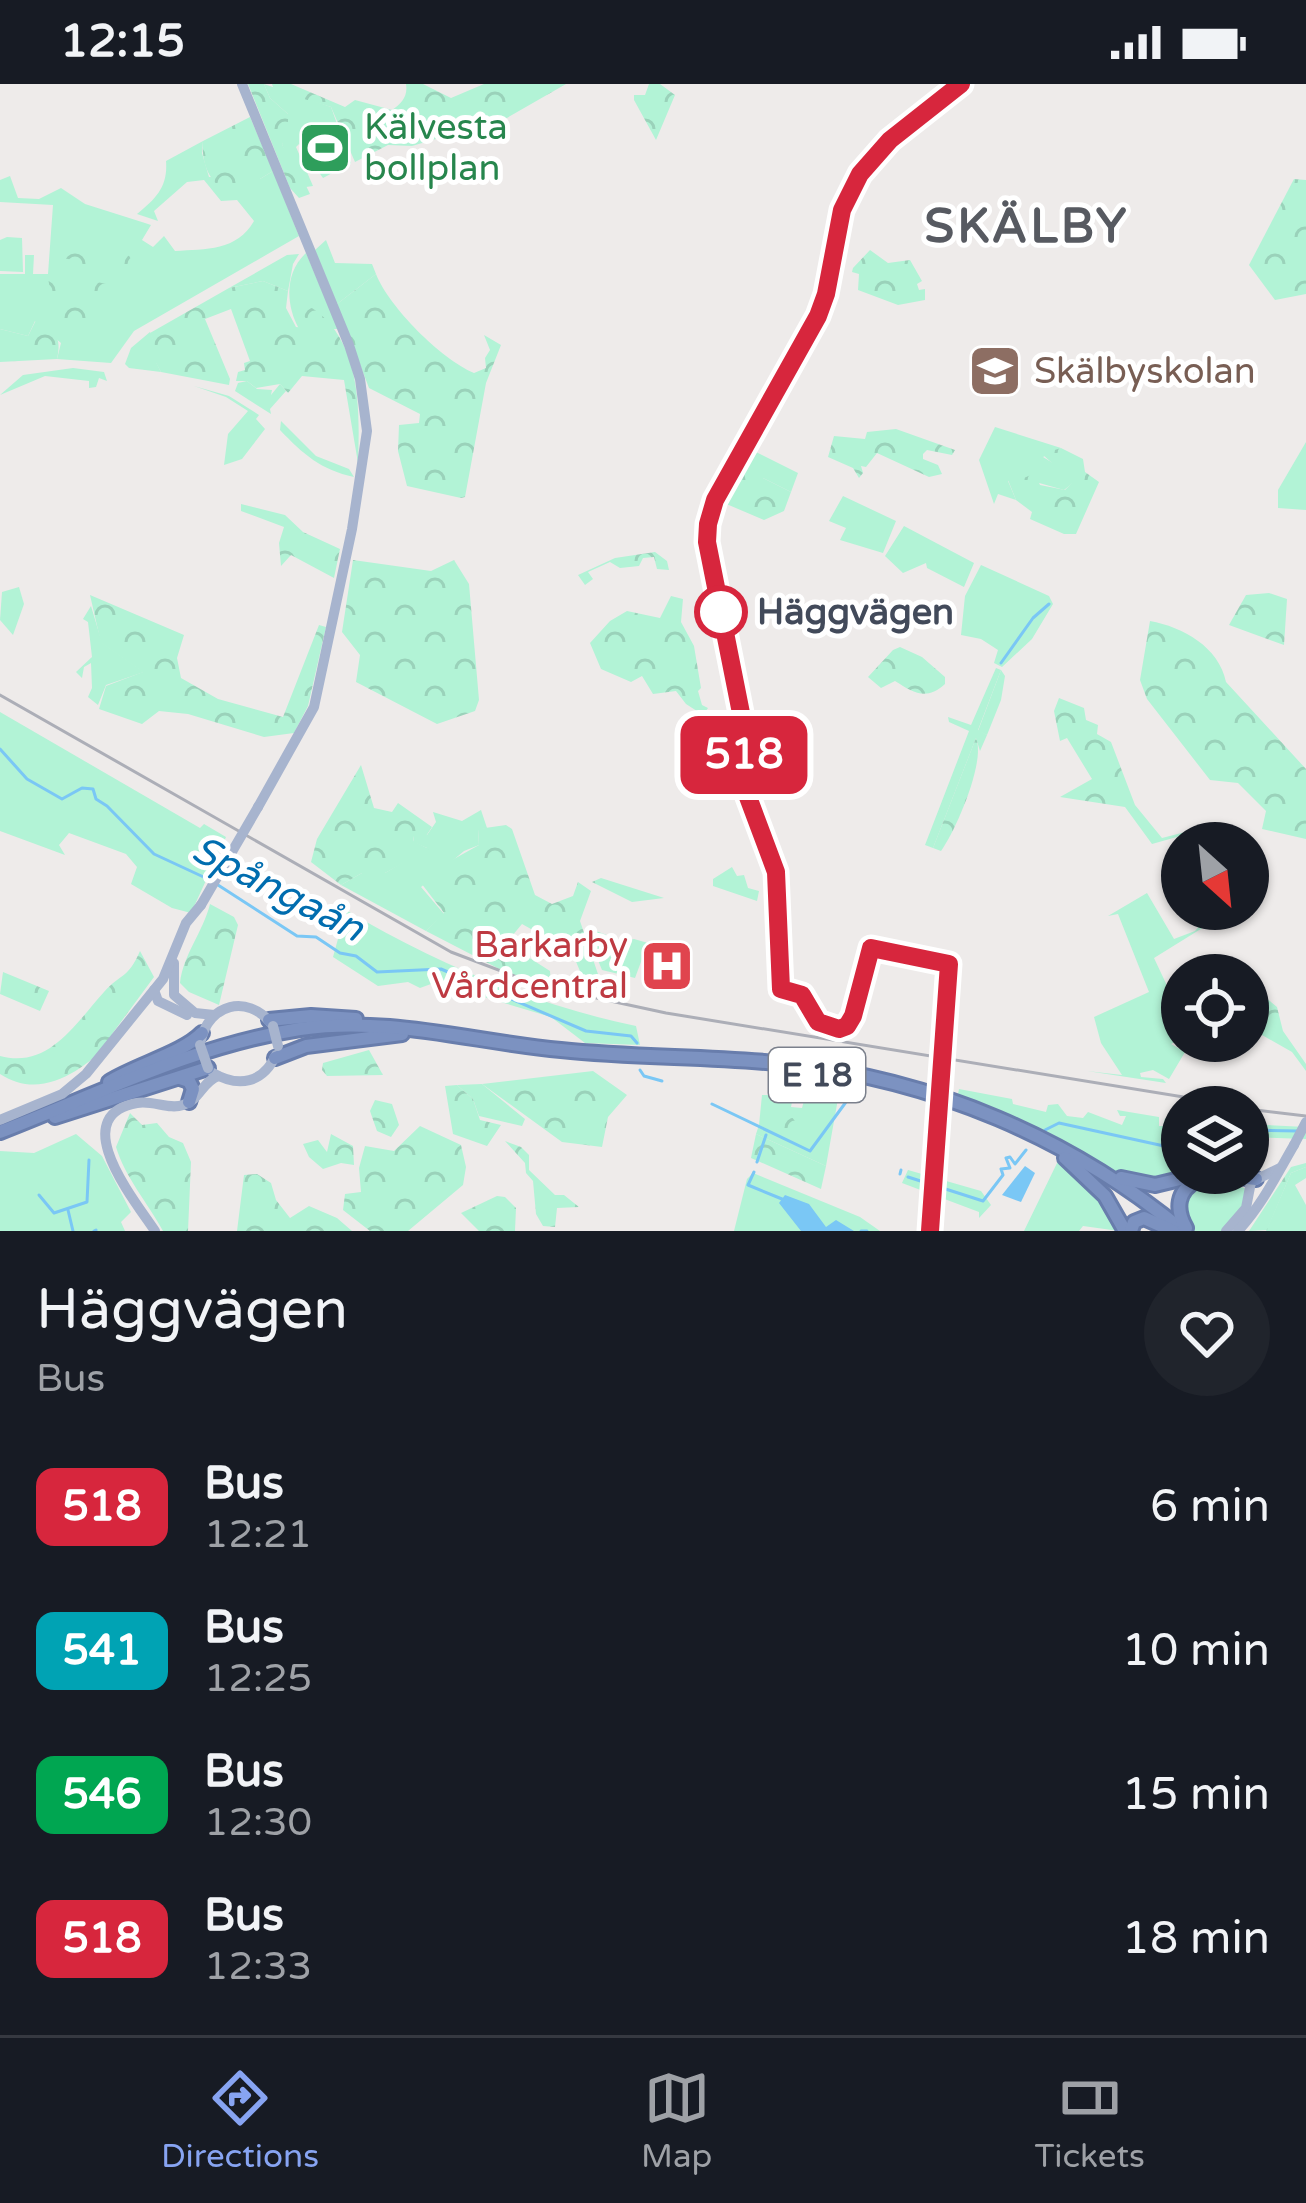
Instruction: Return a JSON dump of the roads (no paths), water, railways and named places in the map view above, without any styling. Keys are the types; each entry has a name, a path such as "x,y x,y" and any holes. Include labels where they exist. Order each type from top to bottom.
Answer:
{"highway":[{"path":"271,1023 322,1016 404,1027"},
{"name":"E 18","path":"0,1135 76,1102 273,1034 346,1025 404,1027 556,1050 786,1064 930,1094 997,1118 1102,1172 1185,1231"},
{"name":"E 18","path":"0,1135 218,1053 290,1036 358,1030 424,1034 556,1054 785,1071 860,1082 973,1116 1065,1158 1174,1231"},
{"path":"76,1102 142,1063 189,1045 200,1032"},
{"path":"276,1052 342,1040 424,1034"},
{"path":"38,1122 212,1071"},
{"path":"180,1078 193,1089 189,1102"},
{"path":"1065,1158 1105,1196 1128,1231 1144,1218 1174,1231"},
{"path":"1102,1172 1146,1185 1161,1184"},
{"path":"1185,1194 1179,1206 1185,1231"}],"main road":[{"path":"0,1120 71,1088 133,1018 163,993 194,919 314,706 352,529 367,430 350,345 242,84"},
{"path":"163,993 195,1013 214,1015 239,1005 258,1010 271,1023 276,1052 267,1070 250,1081 232,1082 212,1071"},
{"path":"155,1231 113,1166 105,1144 106,1127 118,1111 133,1104 179,1106 189,1102 209,1079 212,1071 200,1032 163,993"},
{"path":"200,1032 214,1015"},
{"path":"1269,1178 1282,1166 1306,1122"},
{"path":"1226,1231 1255,1194"},
{"path":"1238,1231 1256,1194"}],"water":[{"path":"1025,1166 1035,1173 1021,1202 1002,1195"},
{"path":"785,1195 809,1204 826,1227 836,1220 854,1231 801,1231 779,1203"}],"waterway":[{"path":"1001,663 1049,604"},
{"name":"Spångaån","path":"0,749 27,779 62,799 82,788 93,789 96,799 154,854 210,880"},
{"name":"Spångaån","path":"218,885 297,936 316,937 377,972 441,969 586,1031 631,1036 637,1043"},
{"name":"Spångaån","path":"640,1070 662,1081"},
{"path":"712,1104 810,1151 846,1102 834,1084"},
{"path":"1045,1130 1059,1123 1161,1145"},
{"path":"1269,1130 1298,1131"},
{"path":"757,1162 766,1135"},
{"path":"908,1177 983,1201 1003,1175 1001,1169 1010,1168 1006,1158 1015,1164 1026,1150"},
{"path":"39,1195 54,1213 87,1202 89,1160"},
{"path":"900,1174 901,1170"},
{"path":"754,1172 748,1185 782,1199"},
{"path":"68,1210 73,1231"},
{"path":"861,1231 867,1231"}],"railway":[{"path":"0,695 451,952 541,986 666,1013 1161,1093"},
{"path":"1269,1112 1306,1116"}],"place":[{"name":"Kälvesta bollplan","path":"325,148"},
{"name":"Skälbyskolan","path":"995,371"},
{"name":"Häggvägen","path":"721,612"},
{"name":"Barkarby Vårdcentral","path":"667,966"}],"district":[{"name":"SKÄLBY","path":"1027,227"}]}
